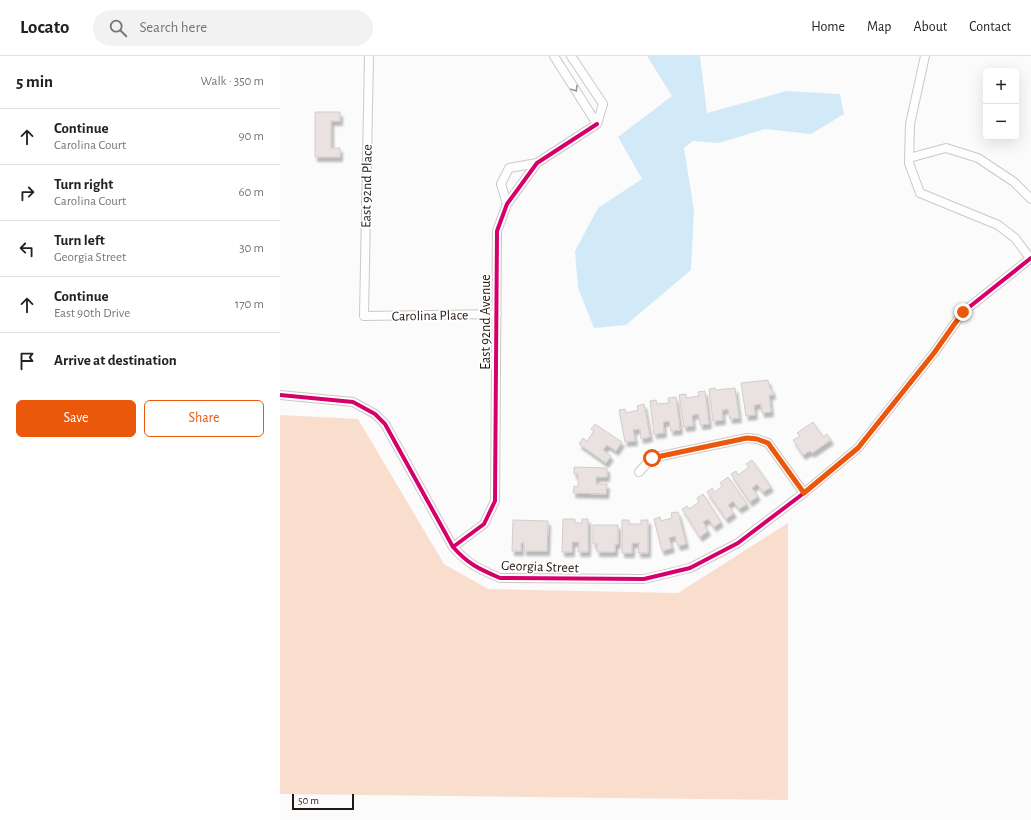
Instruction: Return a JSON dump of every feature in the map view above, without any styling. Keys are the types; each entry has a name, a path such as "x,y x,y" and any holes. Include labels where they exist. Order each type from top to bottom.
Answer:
{"street":[{"name":"East 92nd Place","path":"364,316 368,56"},
{"path":"554,56 597,124"},
{"path":"571,56 603,104 597,124"},
{"path":"925,56 910,124 909,163 920,192 998,225 1015,238 1030,258"},
{"name":"East 92nd Avenue","path":"453,547 484,524 495,500 497,231 507,204 537,163 597,124"},
{"path":"909,158 946,148 978,158 1014,182 1031,199"},
{"path":"507,204 501,184 509,168 537,163"},
{"name":"Georgia Street","path":"280,395 353,402 375,414 385,424 453,547 466,561 500,578 644,579 690,568 738,543 833,469 858,448 880,422 934,353 963,312 1030,258"},
{"name":"Carolina Place","path":"364,316 496,314"},
{"path":"639,472 652,458 747,438 757,439 768,443 804,493"}],"shaded area":[{"path":"280,415 358,419 444,564 488,589 678,593 788,523 788,800 280,794"}],"water":[{"path":"647,56 700,56 707,113 786,91 840,94 844,114 811,134 765,129 719,143 693,141 684,148 694,210 691,270 626,325 594,328 578,288 575,251 598,208 642,179 618,137 672,96"}],"building":[{"path":"315,112 340,112 340,121 331,121 331,148 340,148 340,157 315,157"},
{"path":"768,380 773,395 769,395 771,412 762,413 761,404 754,405 755,415 746,416 741,383"},
{"path":"715,388 716,390 735,388 739,418 730,419 728,409 722,410 723,420 713,421 709,389"},
{"path":"705,391 709,424 700,425 699,414 692,415 693,426 684,427 679,395 686,394 686,398 699,396 698,392"},
{"path":"676,397 680,430 671,431 669,421 663,422 664,433 654,434 650,401 656,400 657,404 669,403 668,398"},
{"path":"644,404 650,437 641,439 640,429 633,430 635,441 625,442 619,410 625,409 626,413 638,410 637,406"},
{"path":"813,422 823,437 827,434 831,440 812,453 810,451 803,455 793,440 800,436 797,433"},
{"path":"595,424 622,442 616,451 607,445 603,450 611,456 606,463 579,444 583,438 587,441 594,431 591,429"},
{"path":"752,460 771,487 763,492 757,484 752,488 758,496 750,502 731,474 736,471 738,475 749,467 746,464"},
{"path":"574,467 607,468 607,477 596,477 596,484 607,484 606,494 573,493 574,486 578,487 578,474 574,474"},
{"path":"728,477 747,504 739,509 733,501 728,505 734,513 726,519 707,492 712,488 715,492 722,486 720,483"},
{"path":"703,494 721,522 714,527 708,519 703,522 708,531 700,537 682,509 687,506 689,509 699,502 697,498"},
{"path":"678,512 686,544 678,546 675,536 669,538 672,548 662,551 654,519 660,517 661,521 672,518 671,513"},
{"path":"563,519 575,519 575,523 582,523 582,519 588,519 588,552 578,552 579,542 572,542 572,552 562,552"},
{"path":"513,520 548,521 547,551 524,551 524,543 521,543 521,551 512,551"},
{"path":"622,520 629,520 629,524 641,524 641,520 648,520 648,553 638,553 639,543 632,543 632,553 622,553"},
{"path":"593,525 618,525 618,544 615,544 615,552 597,552 597,544 593,544"}],"cycle path":[{"path":"453,547 484,524 495,501 497,231 507,204 537,163 597,124"},
{"path":"280,395 353,402 375,414 385,424 453,547 464,558 480,569 500,578 644,579 690,568 738,543 804,493 858,448 934,353 963,312 1031,258"}],"route":[{"path":"652,458 747,438 757,439 768,443 804,493 858,448 934,353 963,312"}]}
